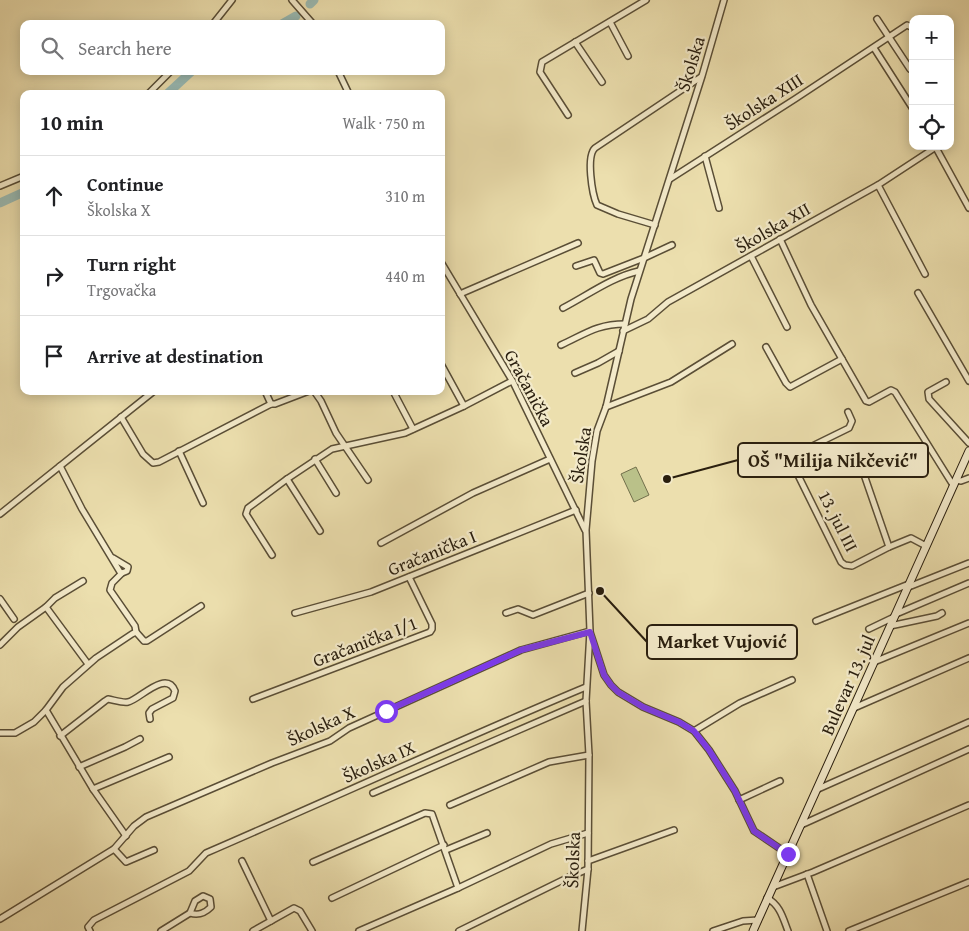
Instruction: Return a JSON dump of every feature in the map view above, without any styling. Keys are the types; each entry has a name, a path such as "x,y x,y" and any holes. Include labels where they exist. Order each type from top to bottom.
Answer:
{"street":[{"path":"216,20 232,0"},
{"path":"292,0 310,20"},
{"path":"568,115 540,72 545,59 646,0"},
{"name":"Školska","path":"582,931 588,870 589,756 586,687 590,632 586,530 592,461 639,271 702,76 724,0"},
{"path":"877,19 909,67"},
{"path":"610,22 628,56"},
{"name":"Školska XIII","path":"669,179 874,48 889,36 907,25 909,26"},
{"path":"575,42 602,82"},
{"path":"874,48 910,105"},
{"path":"152,90 167,75"},
{"path":"340,75 347,90"},
{"path":"655,225 618,214 597,205 591,175 592,152 702,76"},
{"name":"Školska XII","path":"623,331 648,319 668,302 878,185 929,150"},
{"path":"937,150 969,208"},
{"path":"706,156 719,208"},
{"path":"0,186 20,178"},
{"path":"878,185 925,274"},
{"path":"780,239 811,305 866,401 870,402 891,390 896,392 955,483 969,478"},
{"path":"460,294 578,243"},
{"path":"576,266 594,260 602,274 644,258 672,244"},
{"path":"751,256 787,327"},
{"name":"Gračanička","path":"445,269 512,380 586,530"},
{"path":"563,308 614,279 639,271"},
{"path":"918,293 969,381"},
{"path":"561,345 592,330 610,324 625,324"},
{"path":"606,407 671,382 732,344"},
{"path":"766,348 790,387 842,359"},
{"path":"575,373 619,351"},
{"path":"445,371 464,406"},
{"path":"272,555 246,516 246,511 287,479 332,449 405,433 412,428 464,406 512,380"},
{"path":"946,382 928,392 929,399 969,443"},
{"path":"0,514 149,395"},
{"path":"267,395 271,404"},
{"path":"121,417 142,454 153,463 159,462 271,404 299,395"},
{"path":"317,395 336,433 368,480"},
{"path":"395,395 412,428"},
{"name":"13. jul III","path":"848,412 852,421 850,428 792,457 791,461 840,562 852,566 911,538 926,546"},
{"path":"798,473 846,449"},
{"path":"179,451 203,503"},
{"name":"Bulevar 13. jul","path":"753,931 969,451"},
{"path":"316,459 336,493"},
{"path":"381,543 472,493 550,459"},
{"path":"860,463 889,547"},
{"path":"60,466 82,509 122,573 112,583 110,590 136,626 136,632 144,641 201,606"},
{"path":"287,479 320,531"},
{"name":"Gračanička I","path":"295,613 371,592 576,510"},
{"path":"816,621 969,563"},
{"name":"Gračanička I/1","path":"253,699 430,632 432,624 409,576"},
{"path":"0,645 18,627 46,607 55,598 83,581"},
{"path":"870,629 969,582"},
{"path":"506,613 518,609 533,615 589,593"},
{"path":"0,599 14,619"},
{"path":"46,607 88,664"},
{"path":"890,626 937,616 942,613"},
{"path":"874,662 969,623"},
{"path":"0,733 15,733 34,722 46,710 63,687 88,664 136,632"},
{"path":"590,632 604,675 611,685 618,692 643,707 679,722 694,731 709,750 739,800 754,831 788,854"},
{"name":"Školska X","path":"0,919 114,850 134,826 146,817 280,759 330,741 349,728 521,650 590,632"},
{"path":"854,708 969,658"},
{"path":"694,731 740,703 792,680"},
{"path":"60,736 105,700 128,702 158,685 166,683 170,685 175,691 173,698 152,709 149,713 150,719"},
{"name":"Školska IX","path":"90,931 88,927 94,920 189,871 206,853 377,779 480,731 586,687"},
{"path":"373,793 586,701"},
{"path":"46,710 79,767 126,836"},
{"path":"818,789 969,722"},
{"path":"79,767 140,739"},
{"path":"801,825 969,750"},
{"path":"450,805 549,762 589,756"},
{"path":"93,789 169,757"},
{"path":"739,800 780,781"},
{"path":"772,887 969,805"},
{"path":"313,862 425,813 432,814 458,888"},
{"path":"588,861 674,830"},
{"path":"332,898 445,848 487,833"},
{"path":"359,931 458,888 551,844 588,833"},
{"path":"114,850 126,862 154,850"},
{"path":"242,861 271,921"},
{"path":"459,931 566,878 588,870"},
{"path":"807,874 827,931"},
{"path":"849,931 969,882"},
{"path":"767,898 779,908 788,931"},
{"path":"253,931 294,908 300,911 312,931"},
{"path":"161,931 190,913"},
{"path":"713,931 743,921 758,920"}],"green space":[{"path":"636,467 649,495 634,502 621,474"}],"waterway":[{"path":"310,4 314,0"},
{"path":"289,20 296,16"},
{"path":"171,90 188,75"},
{"path":"0,203 20,194"}],"place":[{"name":"OŠ \"Milija Nikčević\"","path":"667,479"},
{"name":"Market Vujović","path":"600,591"}],"route":[{"path":"386,711 521,650 590,632 604,675 611,685 618,692 643,707 679,722 694,731 709,750 735,791 754,831 788,854"}]}
